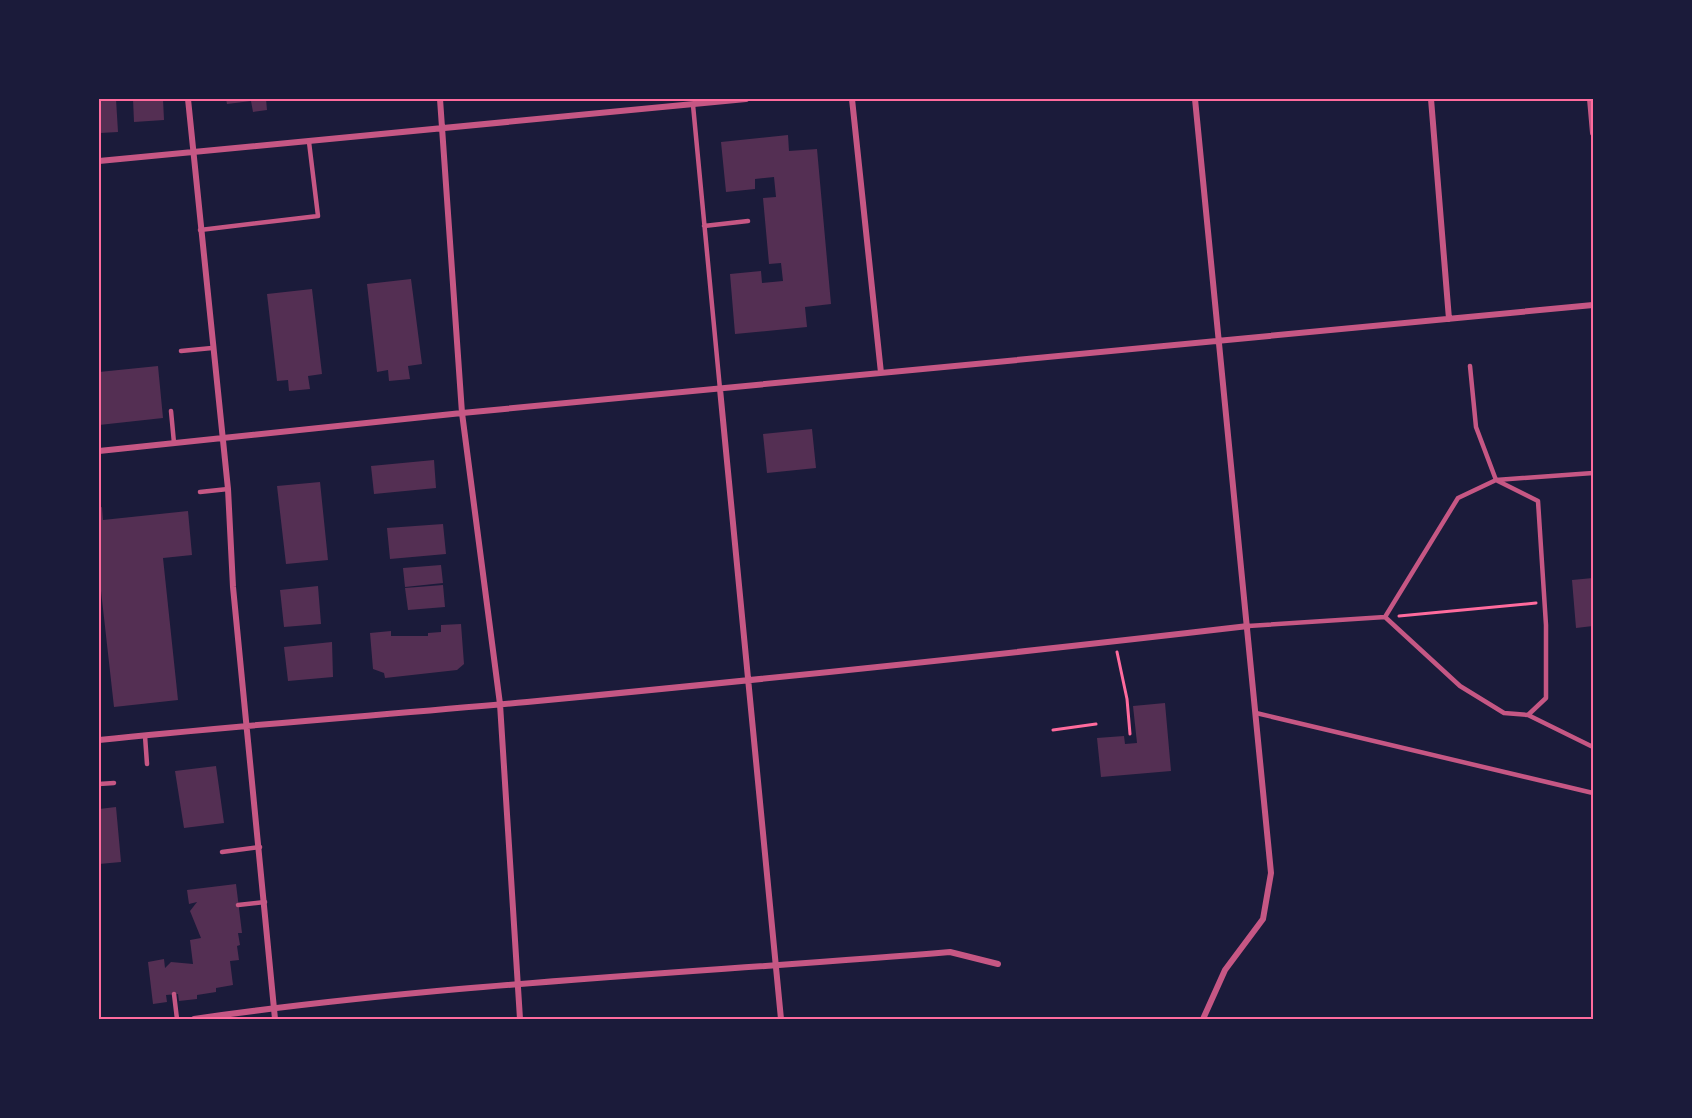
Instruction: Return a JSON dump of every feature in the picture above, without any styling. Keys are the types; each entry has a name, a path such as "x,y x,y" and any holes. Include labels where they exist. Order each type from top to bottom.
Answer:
{"street":[{"path":"188,99 228,489 233,587 275,1019"},
{"path":"440,99 462,413 500,704 520,1019"},
{"path":"99,161 192,154 746,99"},
{"path":"852,99 881,373"},
{"path":"1195,99 1221,342 1271,873 1263,919 1225,970 1203,1019"},
{"path":"1431,99 1449,319"},
{"path":"1590,99 1593,133"},
{"path":"99,451 221,436 1593,306"},
{"path":"720,389 778,965 781,1019"},
{"path":"99,740 500,704 1248,626"},
{"path":"194,1019 273,1008 517,984 950,952 998,964"}],"lane":[{"path":"693,105 720,389"},
{"path":"200,230 318,216 309,142"},
{"path":"704,226 748,221"},
{"path":"181,351 212,348"},
{"path":"1470,366 1476,427 1496,480 1538,501 1545,603 1546,698 1528,715"},
{"path":"171,411 174,443"},
{"path":"1385,617 1458,498 1496,480 1593,473"},
{"path":"200,492 228,489"},
{"path":"1248,626 1385,617 1460,686 1504,713 1528,715 1593,747"},
{"path":"1256,713 1593,793"},
{"path":"145,736 147,764"},
{"path":"99,784 114,783"},
{"path":"222,852 260,847"},
{"path":"238,905 265,902"},
{"path":"174,994 177,1019"}],"path":[{"path":"1385,617 1545,603"},
{"path":"1115,641 1128,699 1130,734"},
{"path":"1053,730 1096,724"}],"building":[{"path":"99,99 116,99 118,132 100,133"},
{"path":"133,99 163,99 164,120 134,122"},
{"path":"226,99 266,99 267,110 253,112 251,101 227,104"},
{"path":"788,135 789,151 817,149 831,304 805,307 807,327 735,334 730,274 761,271 762,283 783,281 781,263 769,264 763,198 776,197 774,177 755,179 755,189 726,192 721,142"},
{"path":"411,279 422,364 408,366 410,379 389,381 388,370 377,372 367,284"},
{"path":"312,289 322,374 308,376 310,389 289,391 288,380 277,381 267,294"},
{"path":"158,366 163,418 99,425 99,372"},
{"path":"812,429 816,468 767,473 763,434"},
{"path":"434,460 436,488 374,494 371,466"},
{"path":"320,482 328,560 286,564 277,486"},
{"path":"102,507 103,520 188,511 192,555 163,558 178,700 114,707 99,573 99,508"},
{"path":"443,524 446,554 390,559 387,528"},
{"path":"441,565 443,583 405,587 403,568"},
{"path":"1593,578 1593,626 1576,628 1572,580"},
{"path":"443,585 445,607 408,610 405,588"},
{"path":"318,586 321,624 284,627 280,590"},
{"path":"461,624 464,664 457,670 385,678 384,673 373,669 370,633 391,631 391,636 428,636 428,633 441,632 441,625"},
{"path":"332,642 333,677 288,681 284,647"},
{"path":"1165,703 1171,771 1101,777 1097,738 1124,736 1125,744 1137,743 1133,706"},
{"path":"216,766 224,823 184,828 175,771"},
{"path":"116,807 121,862 99,864 99,809"},
{"path":"236,884 242,933 238,933 239,960 230,961 233,985 216,988 216,992 197,995 197,999 179,1001 178,994 166,995 167,1002 153,1004 148,962 164,959 165,968 171,962 193,964 190,940 201,938 190,911 197,902 189,904 187,890"}]}
